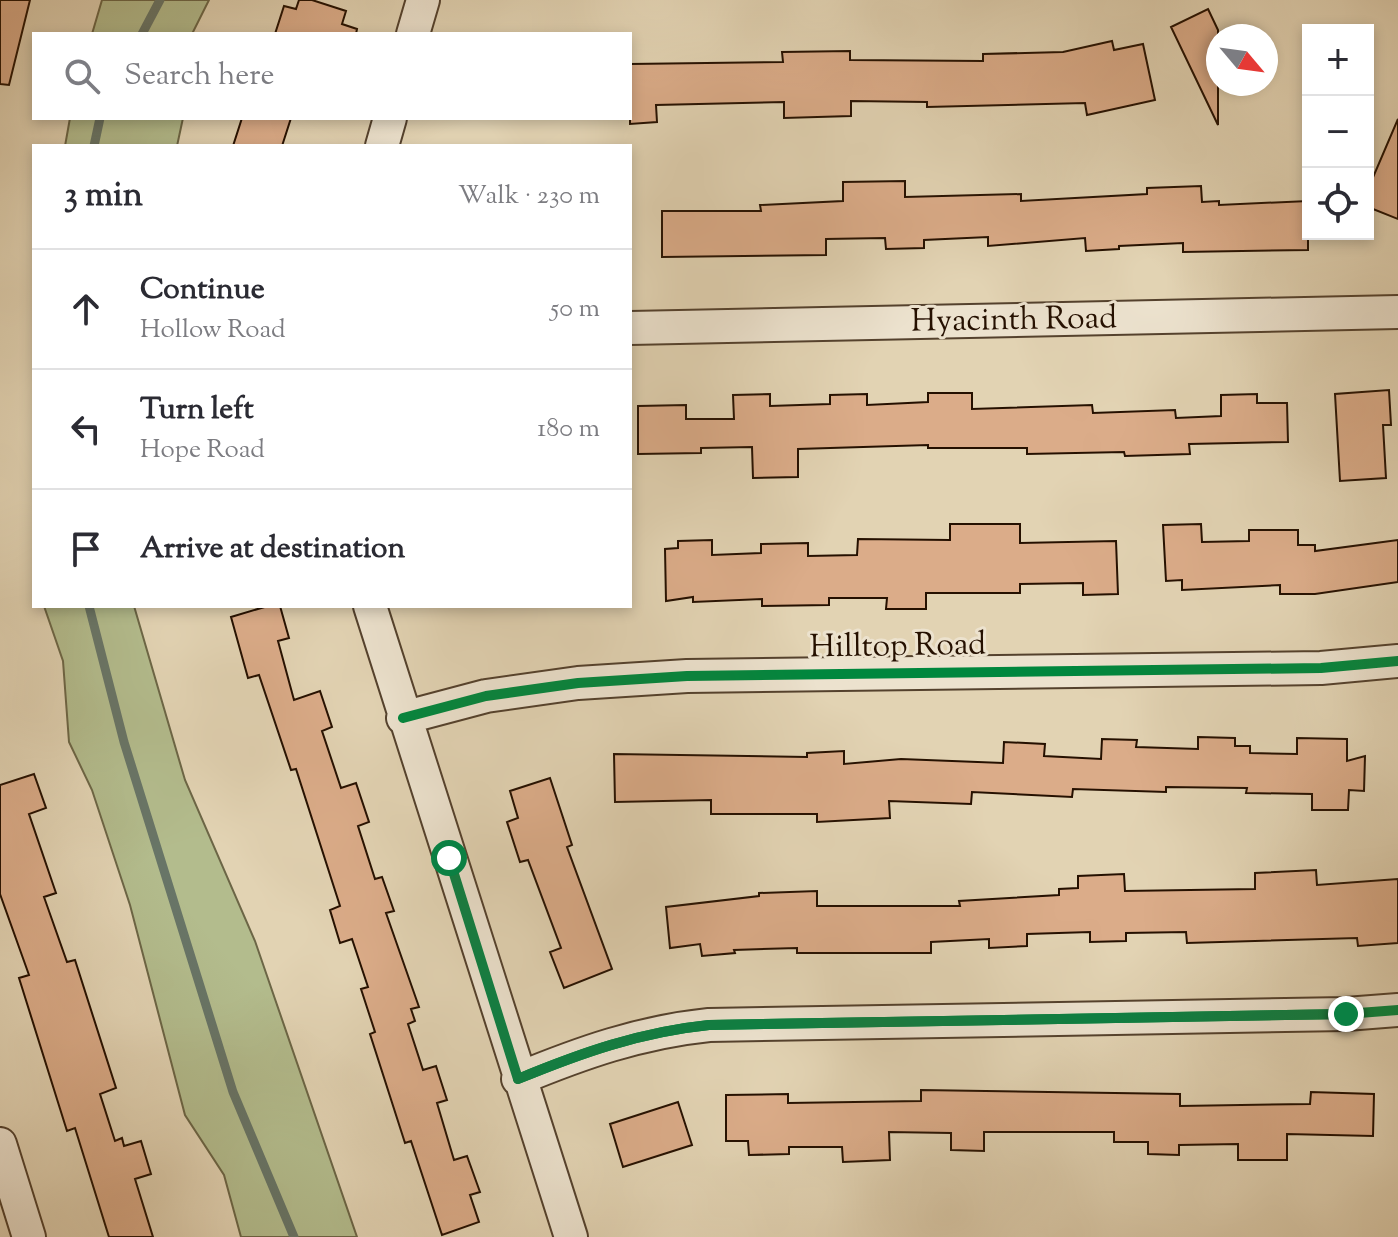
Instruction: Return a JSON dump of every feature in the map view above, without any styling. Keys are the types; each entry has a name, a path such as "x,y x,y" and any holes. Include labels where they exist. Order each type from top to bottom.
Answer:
{"street":[{"path":"414,32 423,0"},
{"path":"383,144 389,120"},
{"name":"Hyacinth Road","path":"632,328 1398,312"},
{"path":"371,608 518,1079 571,1237"},
{"name":"Hilltop Road","path":"403,718 501,694 578,683 687,676 1321,668 1398,661"},
{"path":"518,1079 616,1041 664,1029 709,1025 1330,1014 1398,1010"},
{"path":"0,1144 29,1237"}],"green space":[{"path":"102,0 209,0 193,32 93,32"},
{"path":"70,120 183,120 177,144 65,144"},
{"path":"45,608 135,608 185,780 255,941 357,1237 241,1237 224,1175 185,1115 130,905 92,790 69,742 63,661"}],"building":[{"path":"0,0 30,0 9,85 0,84"},
{"path":"299,0 312,0 346,11 342,24 357,29 356,32 276,32 284,6 296,9"},
{"path":"1208,9 1215,24 1206,24 1206,96 1218,96 1218,125 1171,27"},
{"path":"1112,41 1114,50 1143,44 1155,100 1087,115 1085,103 927,107 927,102 851,101 851,116 784,118 784,102 656,105 657,122 630,124 632,64 783,62 782,52 850,51 850,60 983,61 983,54 1063,52"},
{"path":"1398,119 1398,219 1374,209 1374,175"},
{"path":"241,120 290,120 283,144 234,144"},
{"path":"905,181 905,197 1021,194 1021,201 1147,194 1147,188 1201,186 1202,202 1219,201 1219,205 1302,201 1302,240 1308,240 1308,250 1183,252 1183,243 1086,251 1085,238 988,246 988,237 924,240 924,248 886,249 885,238 826,239 826,255 662,257 662,211 761,211 760,205 843,201 843,182"},
{"path":"1389,390 1391,425 1383,425 1386,478 1340,481 1335,394"},
{"path":"928,393 972,393 972,409 1092,405 1093,413 1175,410 1176,418 1221,416 1221,395 1257,394 1257,403 1287,403 1288,442 1189,444 1190,454 1125,456 1124,452 1027,454 1027,448 928,448 928,445 798,449 798,477 753,478 752,447 701,448 701,453 638,454 638,406 686,405 686,419 734,419 733,395 770,394 770,406 830,404 830,395 867,394 867,405 928,402"},
{"path":"950,524 1020,524 1020,543 1116,541 1118,594 1083,595 1083,583 1020,584 1020,593 926,593 926,609 886,609 887,598 829,598 829,605 762,606 762,599 693,602 693,597 666,601 665,549 678,548 678,541 712,540 712,555 761,553 761,544 808,543 808,556 857,555 858,539 950,540"},
{"path":"1201,524 1202,542 1249,541 1249,530 1298,530 1298,545 1315,545 1315,551 1398,540 1398,582 1315,594 1280,594 1280,585 1182,590 1182,580 1166,581 1163,525"},
{"path":"261,608 281,608 289,638 278,641 294,700 320,691 332,727 322,731 341,788 356,783 369,822 358,826 375,879 382,877 394,911 386,913 419,1007 411,1009 415,1021 408,1024 423,1070 436,1066 447,1100 437,1103 454,1160 467,1156 480,1192 470,1195 479,1222 442,1235 411,1141 405,1143 370,1034 375,1032 361,989 368,987 352,939 340,943 330,910 340,906 296,769 291,770 259,675 248,678 231,617"},
{"path":"1198,737 1235,738 1235,746 1250,746 1250,753 1297,754 1297,738 1347,739 1347,761 1365,756 1364,791 1349,790 1348,810 1312,810 1312,794 1246,793 1247,788 1166,787 1166,792 1073,789 1072,797 972,792 971,804 889,801 890,818 817,822 817,814 711,814 711,800 615,802 614,754 807,757 807,753 844,751 844,764 901,759 1003,763 1004,742 1045,744 1044,756 1101,759 1102,739 1137,740 1136,747 1198,749"},
{"path":"34,774 46,808 29,814 56,893 44,897 67,962 75,960 116,1088 100,1094 115,1141 122,1138 124,1146 141,1141 151,1174 135,1179 153,1237 109,1237 75,1128 67,1131 19,978 29,975 0,894 0,785"},
{"path":"550,778 572,845 567,847 612,969 564,988 550,952 561,948 528,860 520,862 507,822 518,818 510,791"},
{"path":"1316,870 1317,885 1398,879 1398,943 1358,946 1357,938 1187,943 1186,932 1126,933 1126,941 1090,942 1090,932 1027,934 1027,946 989,948 989,939 931,942 931,953 797,953 797,948 734,950 735,953 702,956 700,944 670,948 666,907 759,896 759,893 817,891 817,906 960,906 959,901 1059,895 1059,889 1078,888 1078,876 1124,874 1125,891 1255,889 1255,873"},
{"path":"921,1090 1180,1094 1180,1106 1310,1104 1311,1092 1374,1094 1373,1136 1287,1134 1287,1160 1238,1160 1238,1144 1179,1145 1179,1155 1148,1154 1148,1142 1114,1142 1114,1132 984,1132 984,1151 951,1150 951,1133 889,1132 890,1160 843,1162 842,1147 789,1147 789,1154 749,1155 748,1141 726,1141 726,1095 788,1094 788,1103 921,1101"},
{"path":"678,1102 692,1145 623,1167 610,1124"}],"waterway":[{"path":"143,32 160,0"},
{"path":"94,144 100,120"},
{"path":"90,608 124,742 233,1092 294,1237"}],"cycle path":[{"path":"403,718 486,696 578,683 687,676 1321,668 1398,661"},
{"path":"518,1079 611,1045 709,1025 1346,1014 1398,1010"}],"route":[{"path":"449,858 518,1079 616,1041 664,1029 709,1025 1346,1014"}]}
